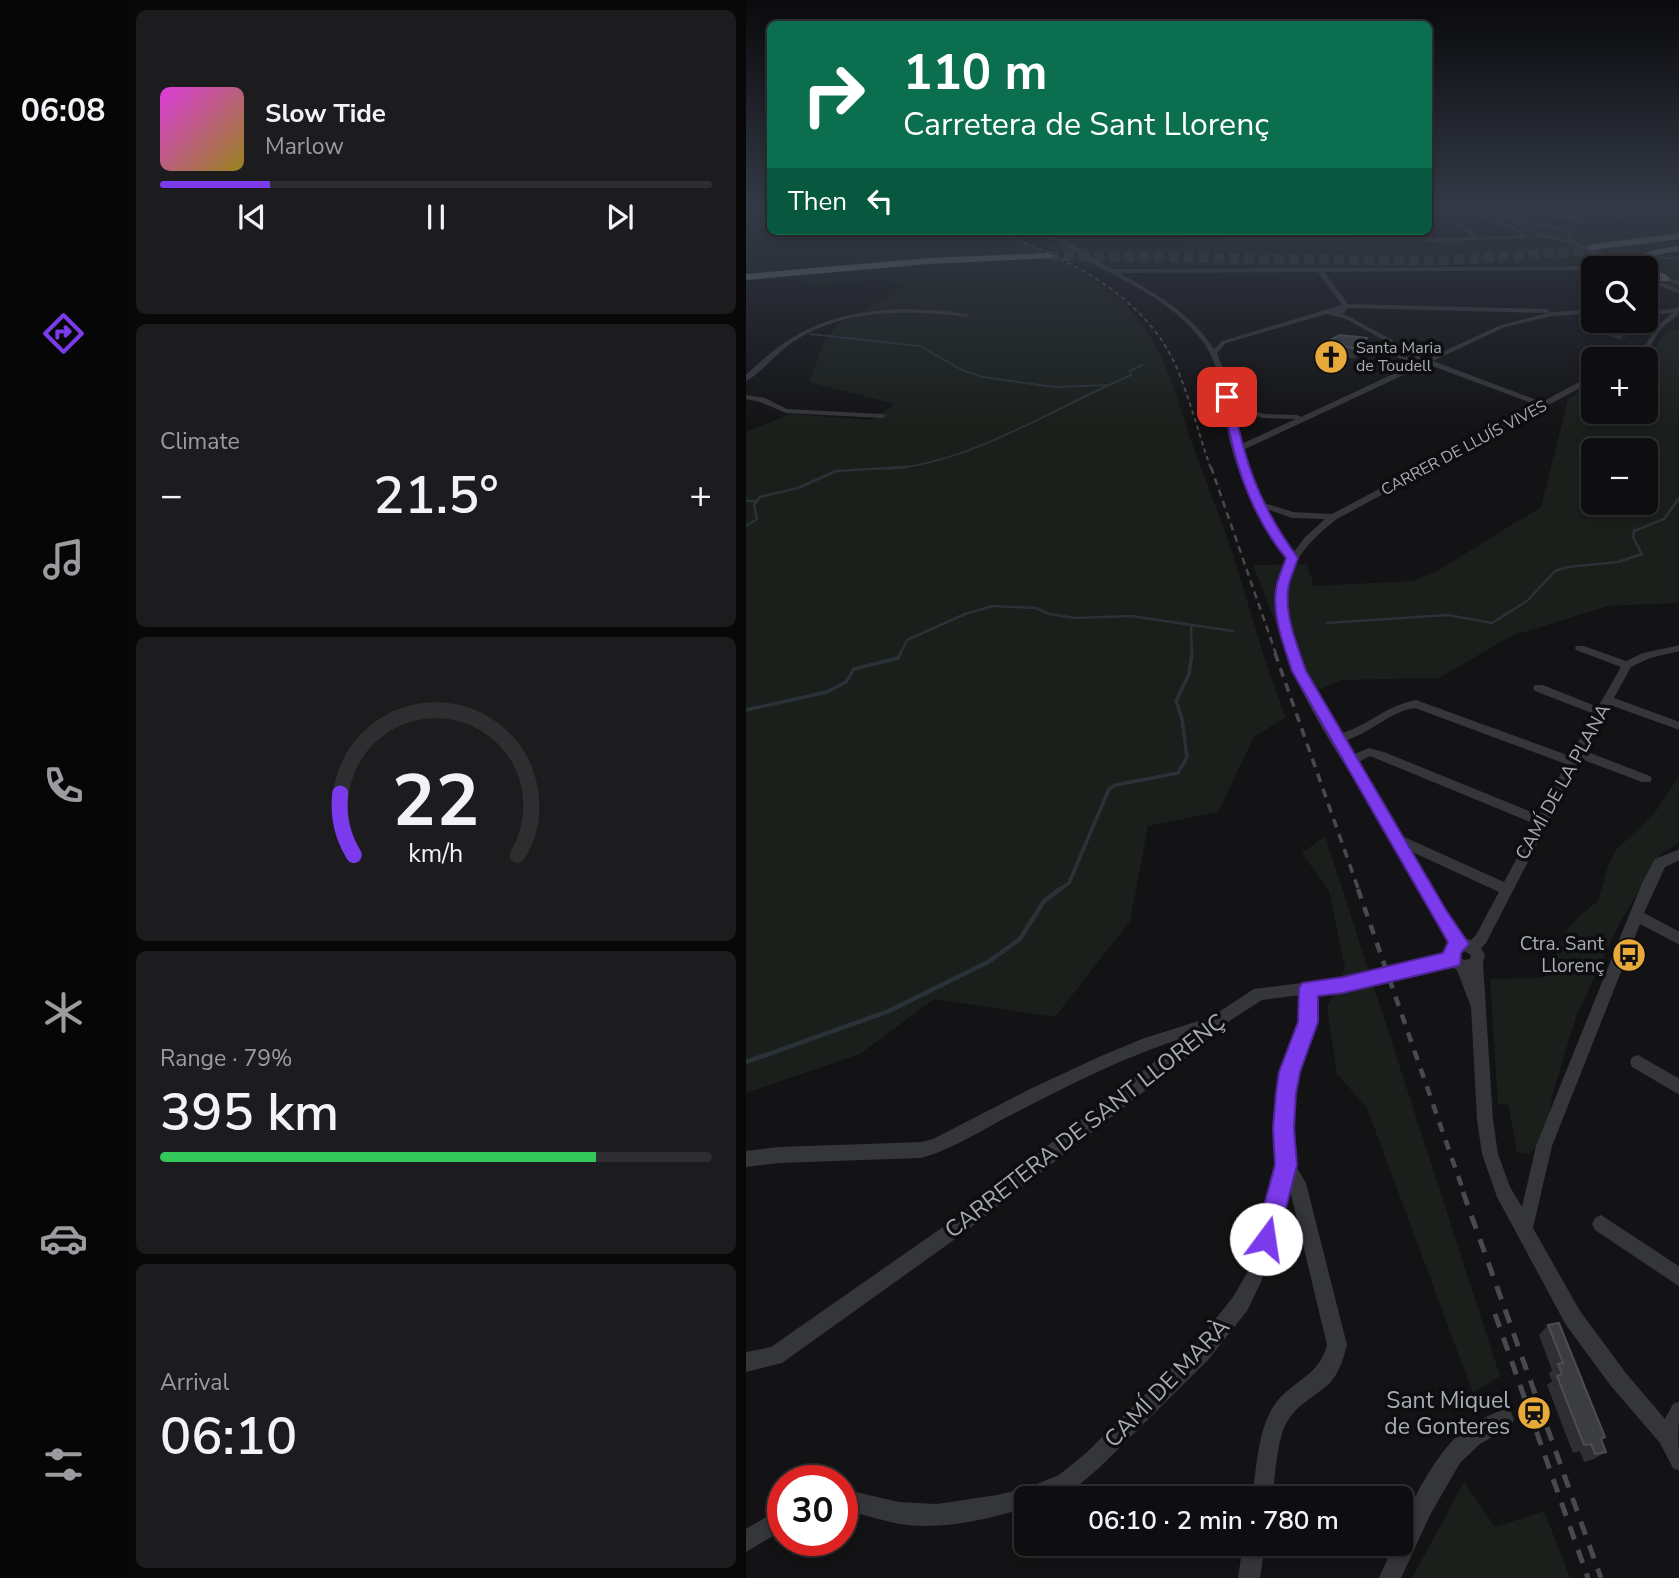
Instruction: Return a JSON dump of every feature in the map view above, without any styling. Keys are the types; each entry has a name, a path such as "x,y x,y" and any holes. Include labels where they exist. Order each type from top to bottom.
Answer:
{"street":[{"path":"1128,282 1181,314 1205,339 1214,353 1226,382 1234,439 1246,479 1282,546 1292,558 1282,589 1286,631 1299,671 1336,739 1420,879 1466,946 1478,956 1464,963"},
{"path":"1328,282 1346,306"},
{"path":"1658,284 1679,292"},
{"path":"1205,339 1224,342 1346,306 1542,310 1552,314"},
{"path":"1341,315 1346,306"},
{"path":"1477,309 1495,322"},
{"path":"1658,312 1678,309"},
{"path":"1648,347 1661,325 1676,314 1678,309"},
{"path":"746,379 798,335 838,320 896,310 967,315"},
{"path":"1326,312 1341,315 1423,362"},
{"path":"1237,450 1423,362 1495,322 1581,312"},
{"path":"1342,339 1423,362 1543,405"},
{"path":"1214,353 1224,342"},
{"name":"CARRER DE LLUÍS VIVES","path":"1292,558 1321,526 1334,517 1581,384"},
{"path":"746,397 762,400 786,411 882,416"},
{"path":"1228,405 1263,416 1304,416"},
{"path":"1234,439 1242,442 1253,441"},
{"path":"1260,504 1292,515 1334,517"},
{"path":"1580,648 1627,665 1647,655 1679,648"},
{"name":"CAMÍ DE LA PLANA","path":"1466,946 1481,939 1575,757 1627,665"},
{"path":"1539,688 1679,726"},
{"path":"1336,739 1354,736 1396,708 1416,704 1646,779"},
{"path":"1354,736 1369,752 1541,821"},
{"path":"1350,761 1369,752"},
{"path":"1398,840 1505,889"},
{"path":"1522,1226 1528,1222 1549,1134 1649,883 1660,863 1679,853"},
{"path":"1420,879 1426,864 1442,861"},
{"path":"1636,915 1679,939"},
{"path":"1466,946 1452,950 1464,963 1479,1009 1485,1120 1490,1154 1503,1191 1573,1318 1618,1379 1673,1438"},
{"name":"CARRETERA DE SANT LLORENÇ","path":"746,1362 775,1356 938,1241 1173,1059 1215,1022 1259,994 1349,984 1423,966 1464,963"},
{"name":"CAMÍ DE MARÀ","path":"1058,1486 1066,1483 1223,1328 1255,1276 1286,1165 1283,1128 1286,1093 1290,1072 1308,1022 1308,988"},
{"path":"746,1159 779,1155 921,1150 936,1146 1037,1092 1099,1064 1215,1022"},
{"path":"1638,1062 1679,1088"},
{"path":"1265,1486 1280,1414 1326,1374 1335,1361 1337,1345 1297,1183 1286,1165"},
{"path":"1601,1224 1679,1278"},
{"path":"1679,1411 1673,1438 1679,1461"},
{"path":"1390,1578 1442,1470 1461,1445 1480,1431 1504,1419"},
{"name":"CAMÍ DE MARÀ","path":"858,1503 908,1514 942,1514 976,1511 1014,1501"},
{"path":"746,1541 767,1528"},
{"path":"1249,1578 1252,1556"}],"shaded area":[{"path":"891,282 1095,282 1138,319 1157,348 1171,380 1286,717 1254,737 1218,812 1148,826 1130,921 1055,1017 934,999 860,1054 746,1093 746,432 790,414 871,420 895,404 809,382 824,342 836,326 908,285"},
{"path":"1658,282 1679,282 1679,293 1658,285"},
{"path":"1679,329 1679,603 1608,606 1511,636 1439,678 1341,680 1304,696 1253,565 1307,564 1314,586 1412,581 1437,571 1541,507 1568,399 1581,391 1581,424 1658,424 1656,347 1666,331"},
{"path":"1679,776 1679,843 1660,854 1618,926 1576,1017 1549,1114 1537,1145 1530,1154 1517,1152 1508,1105 1498,1104 1490,979 1544,978 1567,930 1598,901 1609,863 1616,850 1654,814"},
{"path":"1325,836 1500,1376 1473,1393 1367,1108 1337,1074 1327,1008 1345,967 1329,891 1302,853"},
{"path":"1464,1482 1495,1527 1544,1511 1570,1578 1412,1578"}],"building":[{"path":"1340,335 1367,338 1356,349 1326,342"},
{"path":"1559,1323 1605,1437 1601,1439 1606,1452 1595,1454 1591,1444 1584,1445 1557,1376 1562,1374 1558,1364 1563,1363 1548,1325"}],"waterway":[{"path":"810,334 920,346 962,370 983,377 1054,387 1109,385"},
{"path":"1109,385 1131,375 1130,371 1142,365"},
{"path":"904,467 943,459 972,449 1109,385"},
{"path":"746,526 757,519 754,505 760,497 798,488 836,471 904,467"},
{"path":"887,469 904,467"},
{"path":"1327,623 1448,615 1492,623 1527,601 1555,571 1568,567 1618,562 1642,554 1633,537 1634,531 1664,519 1680,497"},
{"path":"746,501 756,501"},
{"path":"900,654 907,640 965,614 993,606 1036,608 1049,614 1076,618 1131,616 1233,631"},
{"path":"1191,626 1192,653"},
{"path":"746,710 827,692 846,682 854,669 898,658 901,653"},
{"path":"1058,891 1069,883 1109,789 1115,785 1178,773 1187,757 1182,719 1176,701 1189,674 1192,653"},
{"path":"746,1062 889,1011 988,962 1020,939 1044,901 1060,889"}],"railway":[{"path":"1100,282 1123,298 1162,340 1186,391 1211,469"},
{"path":"1211,467 1276,654"},
{"path":"1275,653 1359,891"},
{"path":"1358,889 1464,1193"},
{"path":"1463,1192 1601,1578"},
{"path":"1495,1314 1588,1578"}],"place":[{"name":"Santa Maria de Toudell","path":"1331,357"},
{"name":"Ctra. Sant Llorenç","path":"1629,955"},
{"name":"Sant Miquel de Gonteres","path":"1534,1413"}],"route":[{"path":"1227,397 1237,450 1246,479 1282,546 1292,558 1282,589 1282,608 1286,631 1299,671 1439,915 1459,944 1452,950 1453,959 1343,985 1308,988 1308,1022 1290,1072 1286,1093 1283,1128 1286,1165 1266,1239"}]}
